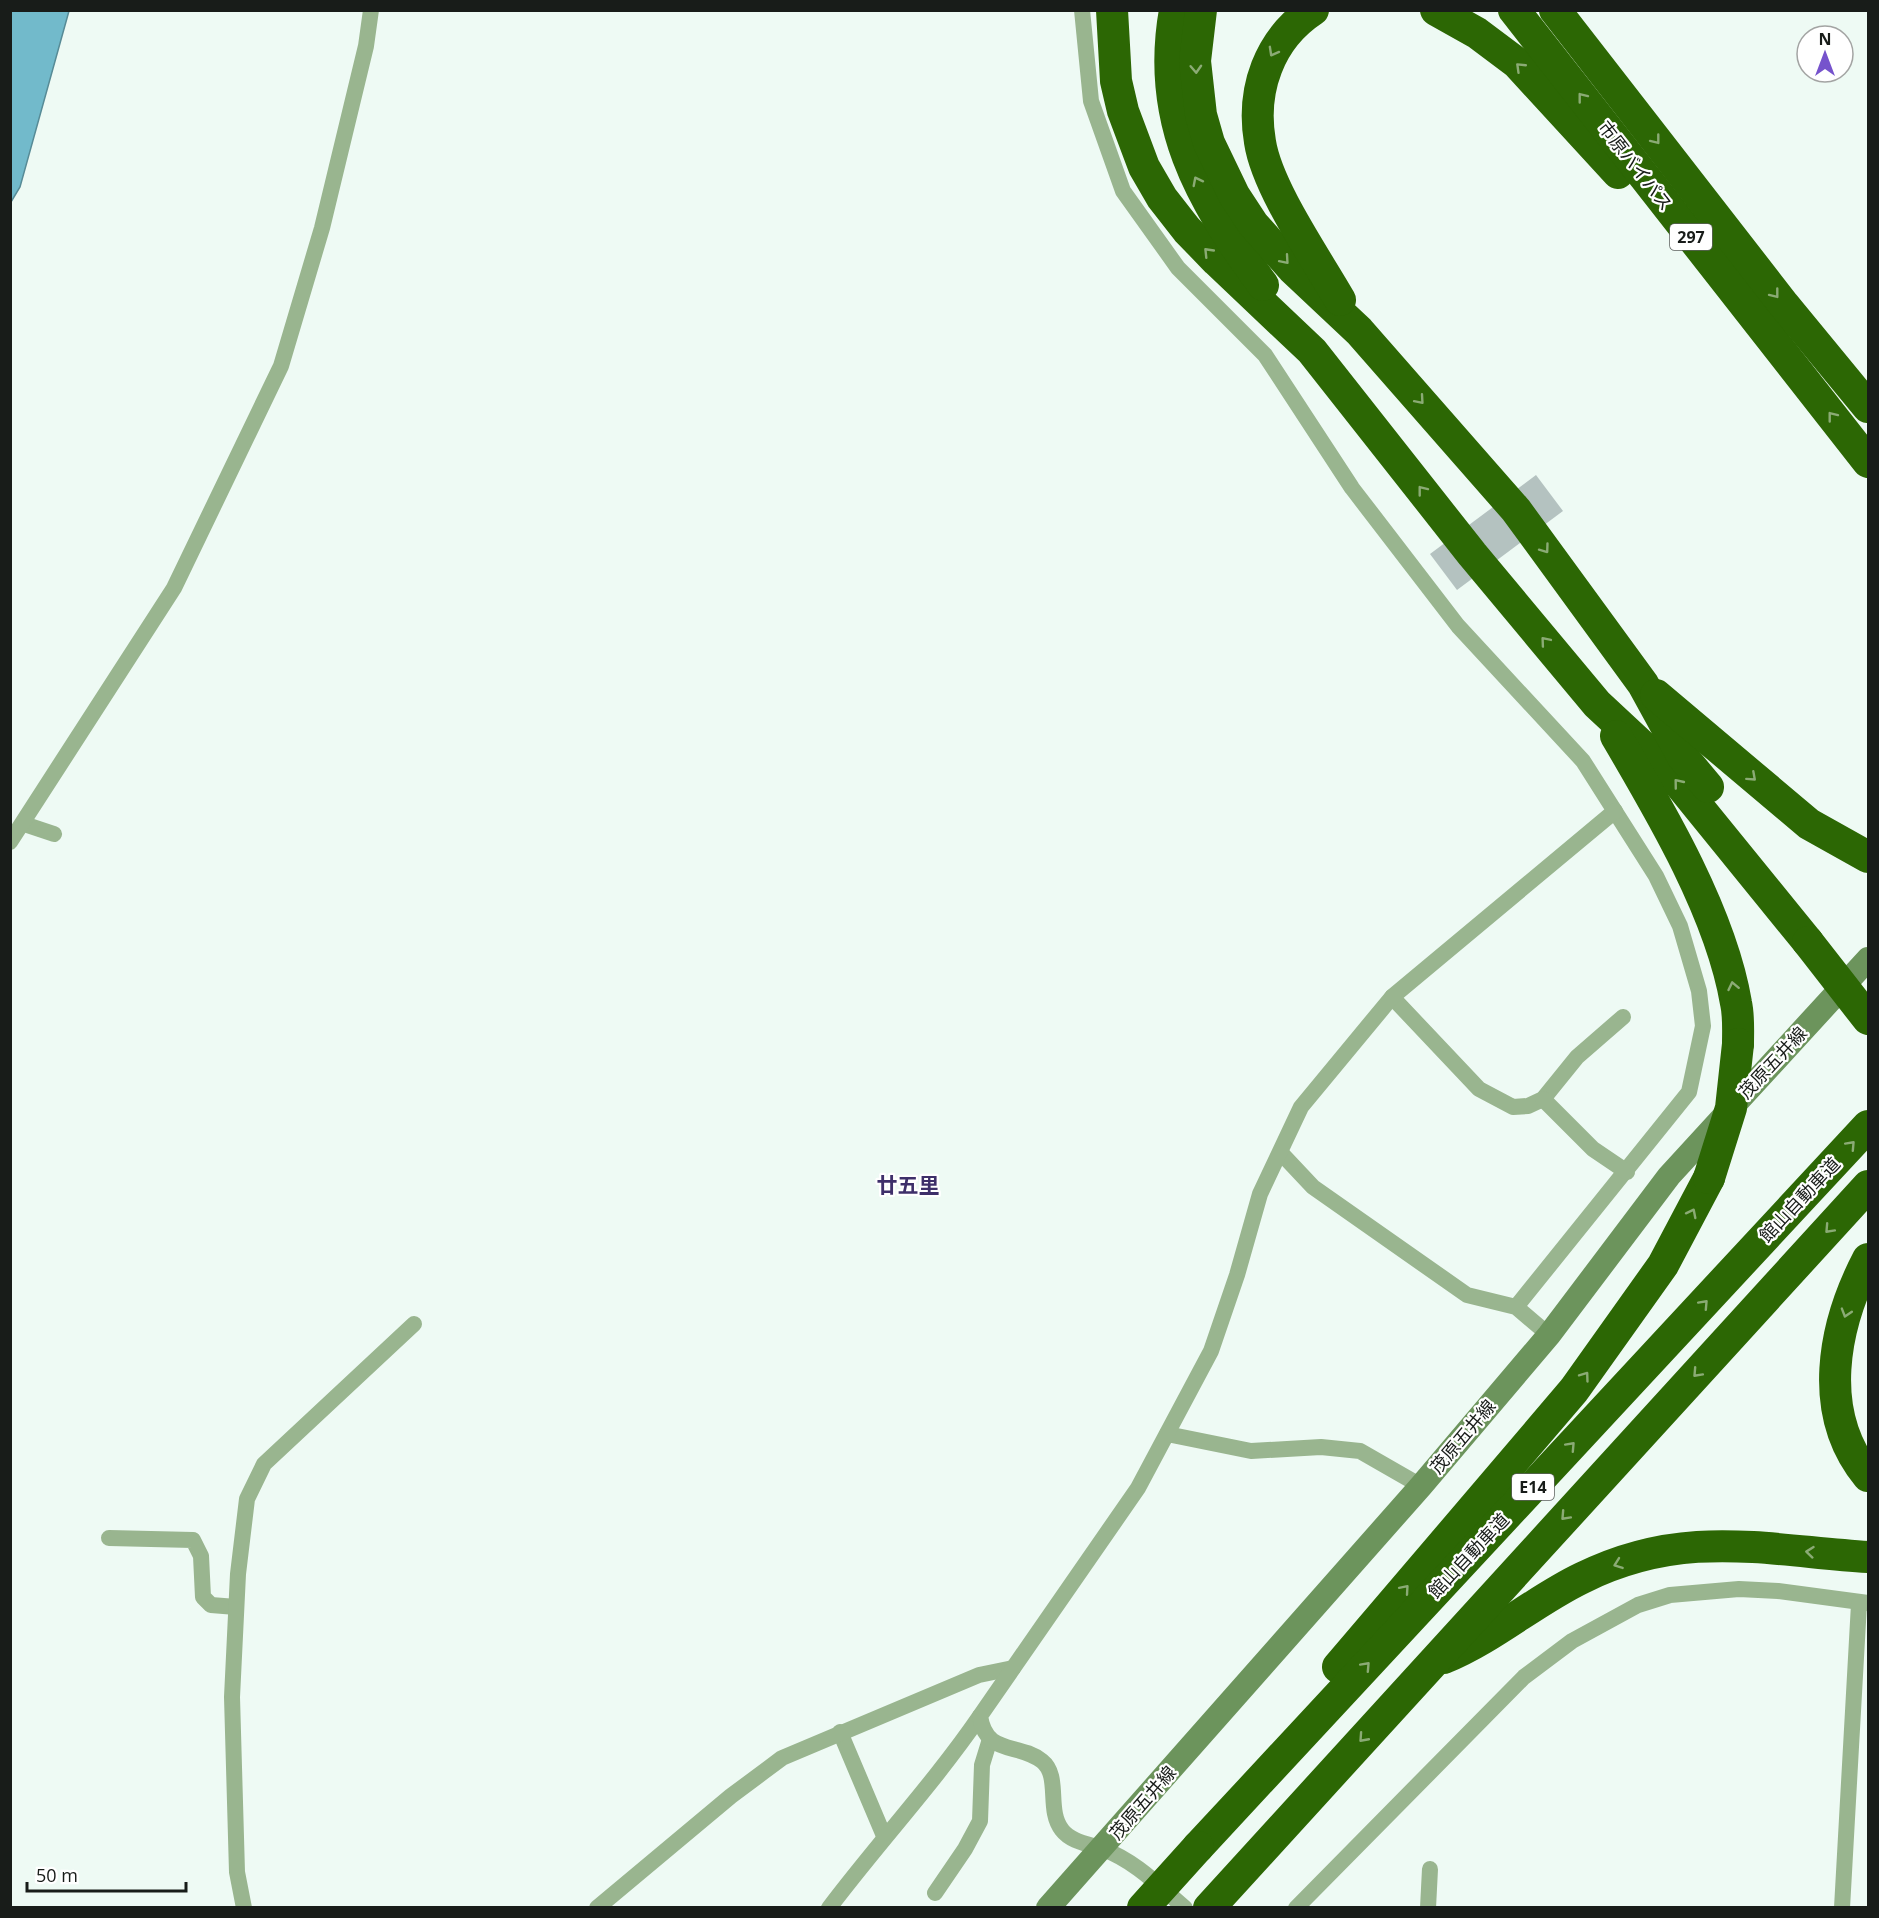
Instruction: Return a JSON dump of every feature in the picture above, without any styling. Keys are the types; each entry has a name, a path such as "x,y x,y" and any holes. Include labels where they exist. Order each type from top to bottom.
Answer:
{"highway":[{"path":"1112,10 1116,81 1123,111 1144,167 1162,198 1209,253 1312,351"},
{"path":"1175,10 1170,51 1170,85 1179,136 1189,164 1233,244 1312,351 1472,554 1597,704 1669,771 1817,937 1869,984"},
{"path":"1201,10 1196,61 1201,115 1219,167 1253,224 1292,268 1359,331 1516,510 1643,684 1683,757 1817,937 1869,1019"},
{"path":"1313,10 1301,18 1280,39 1268,60 1259,98 1260,143 1278,191 1359,331"},
{"path":"1436,10 1477,33 1517,63 1659,219 1707,258"},
{"name":"市原バイパス","path":"1514,10 1869,462"},
{"name":"市原バイパス","path":"1555,10 1784,305 1869,406"},
{"path":"1643,684 1809,824 1869,857"},
{"path":"1198,1847 1243,1778 1574,1390 1663,1265 1709,1178 1731,1108 1738,1044 1737,1006 1723,950 1686,865 1640,776 1597,704"},
{"name":"館山自動車道","path":"1143,1908 1869,1126"},
{"name":"E14","path":"1209,1908 1429,1664 1869,1186"},
{"path":"1869,1259 1851,1296 1842,1326 1836,1349 1835,1379 1843,1428 1850,1449 1869,1476"},
{"path":"1429,1664 1466,1649 1583,1578 1661,1551 1691,1546 1733,1545 1869,1557"}],"main road":[{"name":"茂原五井線","path":"1048,1908 1421,1486 1549,1335 1669,1176 1869,959"}],"street":[{"path":"10,842 24,824 174,588 281,366 322,228 366,46 371,10"},
{"path":"1082,10 1091,101 1123,191 1178,268 1264,355 1352,488 1458,626 1583,761 1656,876 1680,926 1699,991 1703,1026 1689,1092 1627,1172 1516,1307"},
{"path":"829,1908 884,1836 949,1761 1114,1524 1167,1434 1211,1351 1237,1275 1260,1194 1301,1107 1392,997 1615,811"},
{"path":"24,824 54,834"},
{"path":"1392,997 1479,1089 1513,1107 1528,1106 1543,1100 1577,1057 1623,1017"},
{"path":"1543,1100 1593,1149 1627,1172"},
{"path":"1281,1153 1313,1187 1467,1295 1516,1307 1549,1335"},
{"path":"244,1908 237,1872 231,1752 236,1607 247,1499 264,1464 414,1324"},
{"path":"1167,1434 1251,1451 1321,1447 1360,1452 1421,1486"},
{"path":"109,1538 193,1540 201,1556 203,1596 211,1605 236,1607"},
{"path":"1296,1908 1524,1677 1572,1641 1638,1605 1670,1595 1700,1591 1778,1591 1864,1603 1842,1908"},
{"path":"597,1908 731,1796 782,1758 979,1675 1013,1668"},
{"path":"980,1716 982,1731 990,1739 1043,1761 1051,1775 1053,1812 1066,1835 1131,1861 1185,1908"},
{"path":"840,1732 884,1836"},
{"path":"935,1893 965,1849 980,1821 981,1774 990,1739"},
{"path":"1428,1908 1430,1869"}],"water":[{"path":"11,10 69,11 20,187 11,202"}],"building":[{"path":"1536,475 1563,511 1457,590 1430,554"}],"district":[{"name":"廿五里","path":"908,1186"}]}
